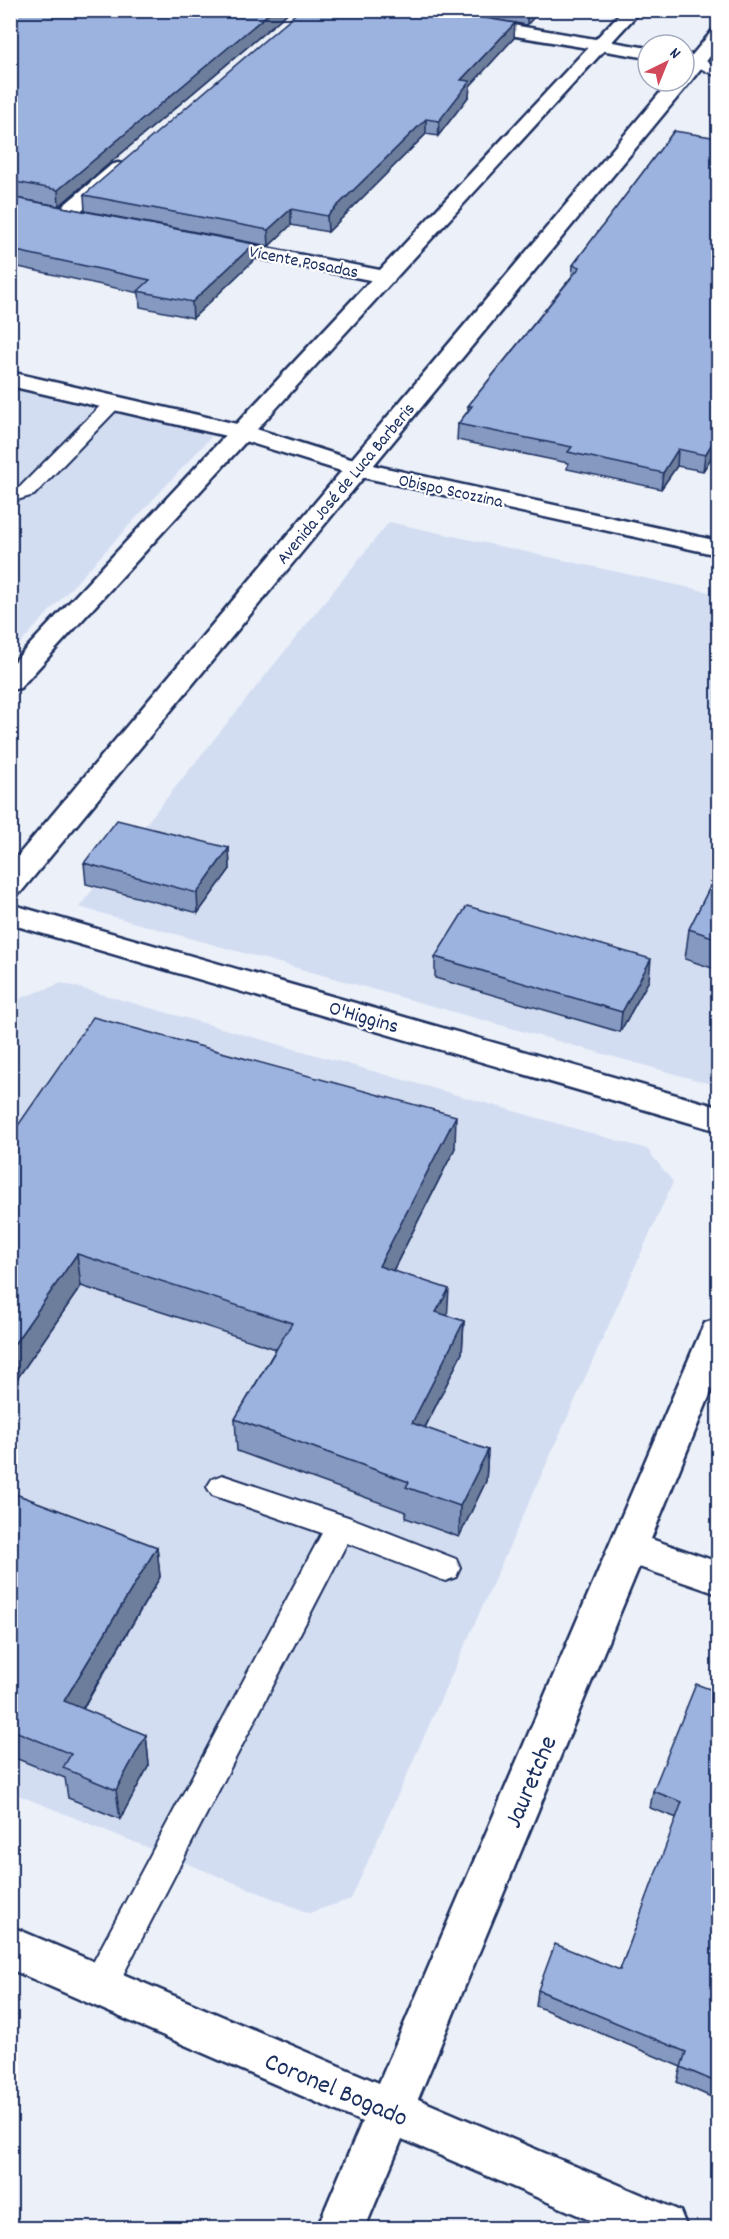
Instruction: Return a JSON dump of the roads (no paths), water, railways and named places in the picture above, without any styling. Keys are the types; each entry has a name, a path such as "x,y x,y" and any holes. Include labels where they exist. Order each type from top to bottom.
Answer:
{"main road":[{"path":"389,10 636,50"},
{"path":"10,682 633,10"},
{"path":"696,55 718,35"},
{"name":"Avenida José de Luca Barberis","path":"10,885 671,93"},
{"path":"64,214 136,154"},
{"path":"43,210 87,219"},
{"name":"Vicente Posadas","path":"190,239 385,277"},
{"name":"Obispo Scozzina","path":"10,379 242,432 357,469 718,548"},
{"name":"O'Higgins","path":"10,914 718,1119"},
{"name":"Jauretche","path":"341,2229 718,1333"},
{"path":"628,1547 718,1578"},
{"name":"Coronel Bogado","path":"10,1947 663,2229"}],"lane":[{"path":"696,62 718,73"},
{"path":"10,496 27,491 114,402"},
{"path":"222,1487 340,1527 445,1568"},
{"path":"99,1986 340,1527"}]}
